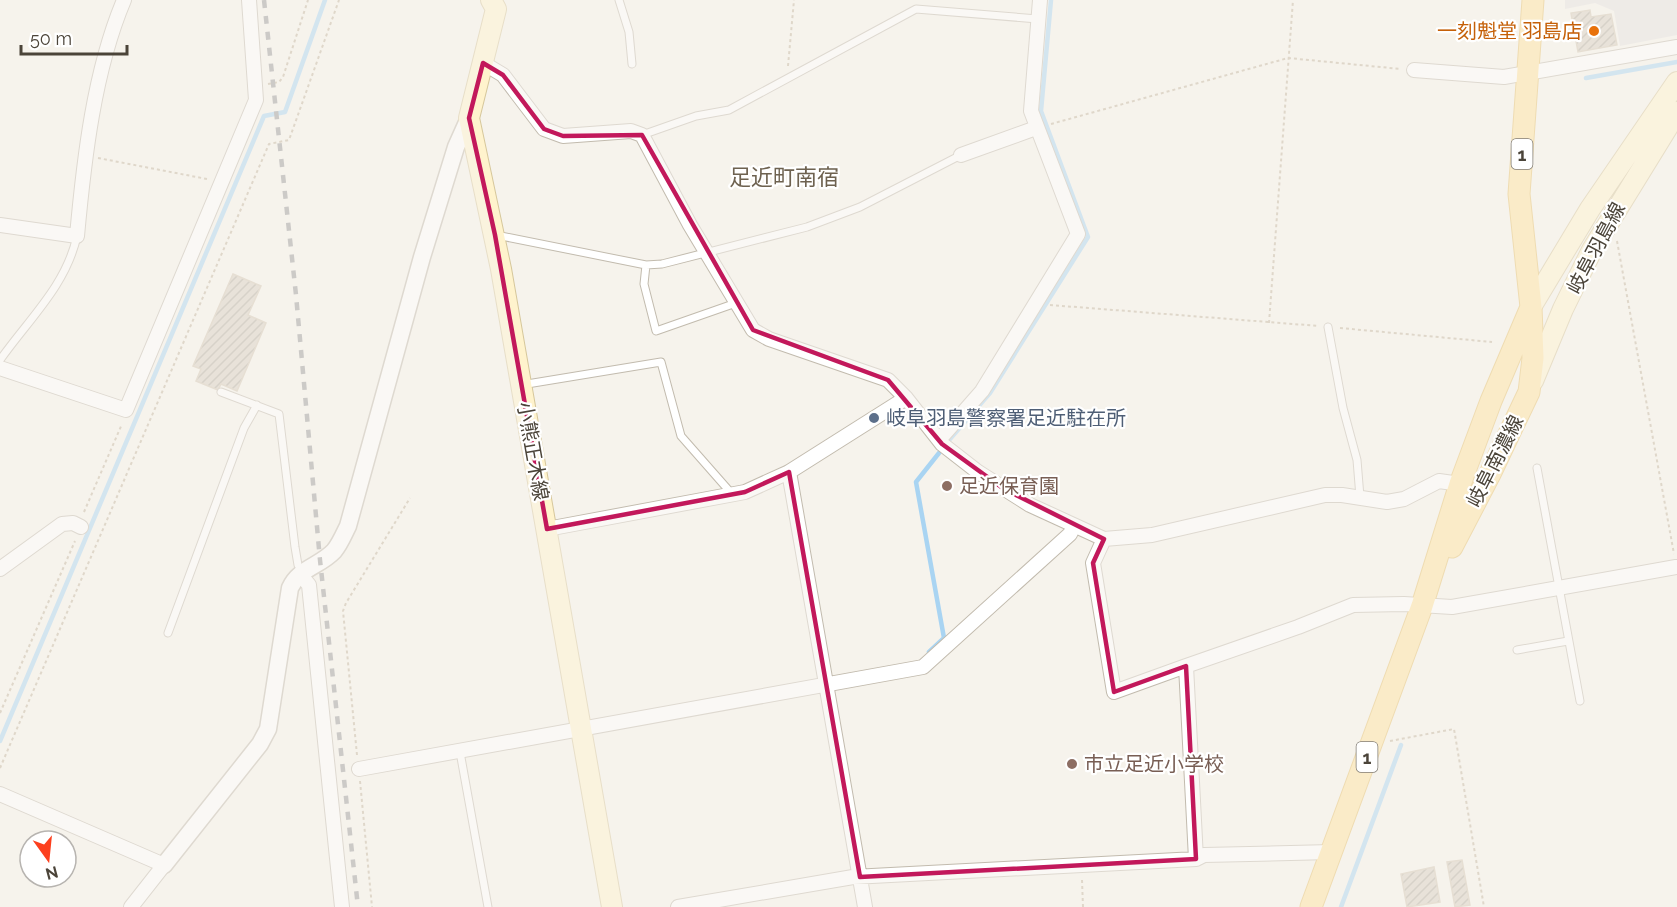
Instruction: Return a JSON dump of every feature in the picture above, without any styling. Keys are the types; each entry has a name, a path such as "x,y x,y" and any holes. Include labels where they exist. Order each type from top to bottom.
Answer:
{"main road":[{"name":"岐阜南濃線","path":"1422,606 1435,587 1456,535 1490,474 1529,392 1533,358 1531,307 1519,194 1533,0"},
{"name":"小熊正木線","path":"496,3 469,118 495,235 612,907"},
{"name":"岐阜羽島線","path":"1531,307 1590,209 1677,82"},
{"name":"岐阜羽島線","path":"1529,392 1563,309 1607,223 1677,112"},
{"name":"岐阜南濃線","path":"1311,907 1422,606 1460,483 1491,401 1531,307"}],"street":[{"path":"0,225 77,236 86,156 98,92 117,17 124,0"},
{"path":"0,368 126,410 256,100 249,0"},
{"path":"939,440 982,391 1078,234 1031,111 1040,0"},
{"path":"1414,70 1504,77 1677,47"},
{"path":"483,63 503,75 544,129 563,136 631,131 642,135 690,225 753,330 769,339 868,371 888,380 906,398 939,440 1004,489 1104,539 1152,535 1325,495 1360,497 1387,502 1404,499 1438,482 1460,483"},
{"path":"131,907 268,729 277,686 286,601 294,580 333,552 348,526 422,257 456,147 469,118"},
{"path":"961,155 1036,128"},
{"path":"547,529 745,492 789,472 906,398"},
{"path":"789,472 865,907"},
{"path":"0,569 62,524 79,526"},
{"path":"359,769 923,667 1070,534 1074,526"},
{"path":"1104,539 1093,563 1114,692 1298,627 1353,605 1452,607 1676,567"},
{"path":"301,573 309,585 342,907"},
{"path":"1186,666 1196,859"},
{"path":"0,794 164,866"},
{"path":"678,907 861,877 1196,859 1204,855 1332,852"}],"lane":[{"path":"619,0 629,32 632,64"},
{"path":"642,135 696,117 729,110 916,9 1038,19"},
{"path":"495,235 646,265 662,264 807,227 860,207 961,155"},
{"path":"0,360 57,284 74,250 77,236"},
{"path":"646,265 644,284 657,331 736,303"},
{"path":"1328,327 1342,408 1357,460 1360,497"},
{"path":"521,385 661,362 681,436 732,494"},
{"path":"221,392 279,414 295,547 301,573"},
{"path":"168,633 244,428 257,405"},
{"path":"1537,468 1580,701"},
{"path":"1517,650 1568,641"},
{"path":"460,752 488,907"}],"path":[{"path":"256,82 265,84 279,82 308,0"},
{"path":"0,768 269,144 289,140 339,0"},
{"path":"789,77 794,0"},
{"path":"1269,323 1293,0"},
{"path":"1036,128 1288,58 1414,70"},
{"path":"86,156 223,182"},
{"path":"1607,223 1617,238 1676,567"},
{"path":"1039,300 1051,305 1492,342"},
{"path":"0,713 126,410"},
{"path":"372,907 344,611 346,603 410,498"},
{"path":"1374,738 1387,742 1454,729 1484,907"},
{"path":"1081,864 1083,907"}],"highlighted area":[{"path":"483,63 503,75 544,129 563,136 642,135 753,330 888,380 942,444 1004,489 1104,539 1093,563 1114,692 1186,666 1196,859 860,877 789,472 745,492 547,529 495,235 469,118"}],"shaded area":[{"path":"1565,0 1677,0 1677,35 1620,46 1614,11 1595,3 1565,9"}],"building":[{"path":"1590,10 1591,17 1611,14 1617,45 1578,52 1571,13"},
{"path":"233,274 261,286 248,315 266,323 237,391 221,384 218,390 196,381 201,369 193,366"},
{"path":"1462,860 1470,905 1455,907 1447,862"},
{"path":"1434,867 1440,902 1407,907 1401,874"}],"waterway":[{"path":"0,741 264,116 285,112 325,0"},
{"path":"950,439 990,393 1088,237 1041,111 1051,0"},
{"path":"1586,78 1677,62"},
{"path":"929,652 944,638 916,482 939,453"},
{"path":"1341,907 1401,745"}],"railway":[{"path":"264,0 296,295 320,560 358,907"}],"place":[{"name":"一刻魁堂 羽島店","path":"1594,31"},
{"name":"岐阜羽島警察署足近駐在所","path":"874,418"},
{"name":"足近保育園","path":"947,486"},
{"name":"市立足近小学校","path":"1072,764"}],"district":[{"name":"足近町南宿","path":"784,177"}]}
